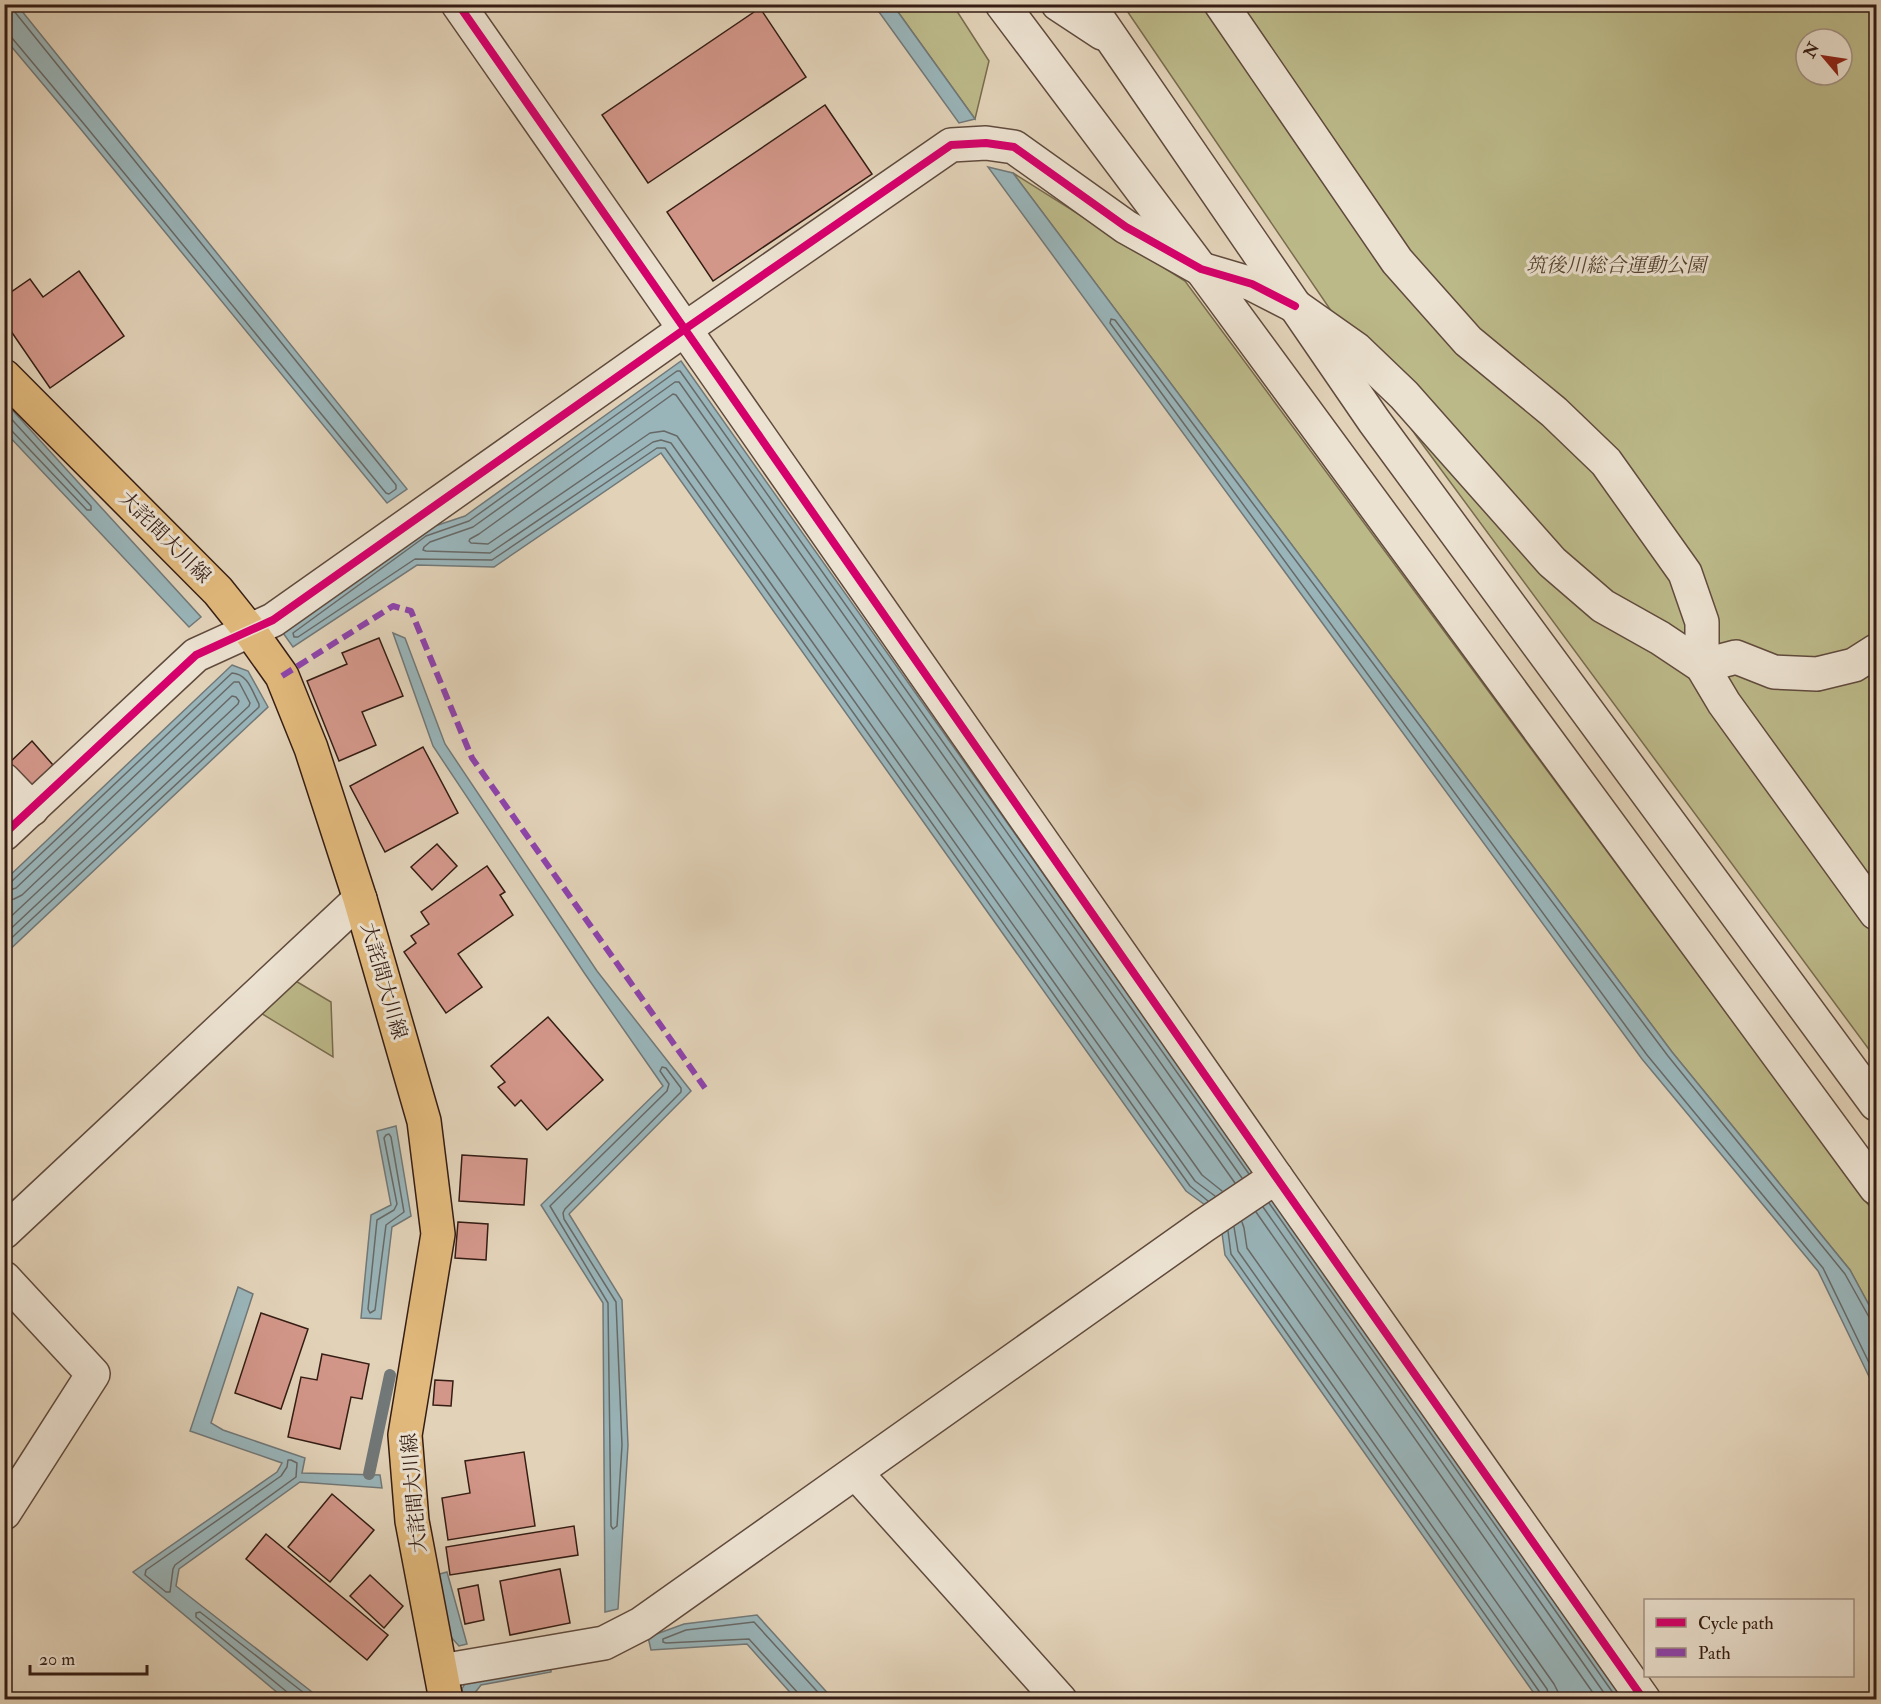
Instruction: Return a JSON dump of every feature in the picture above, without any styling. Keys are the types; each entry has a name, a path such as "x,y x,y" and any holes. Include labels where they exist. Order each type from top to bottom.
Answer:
{"main road":[{"name":"大詫間大川線","path":"4,376 218,591 282,676 315,759 360,899 424,1121 438,1234 405,1435 412,1521 444,1685"}],"street":[{"path":"458,4 1644,1700"},
{"path":"1002,4 1201,268 1876,1188"},
{"path":"1058,4 1110,38"},
{"path":"1088,4 1374,421 1876,1104"},
{"path":"1221,4 1397,261 1468,341 1554,412 1606,462 1684,573 1702,622 1702,666"},
{"path":"4,834 196,655 273,620 685,329 951,145 986,143 1014,147 1126,227 1201,268 1252,284 1295,306 1356,349 1404,395 1552,562 1603,606 1660,638 1702,666 1724,703 1876,913"},
{"path":"1702,666 1736,657 1774,672 1817,674 1854,665 1876,651"},
{"path":"4,780 32,808"},
{"path":"4,1232 360,899"},
{"path":"444,1685 604,1643 640,1624 1276,1176"},
{"path":"4,1278 93,1374 4,1513"},
{"path":"856,1473 1060,1700"}],"green space":[{"path":"893,5 953,5 989,61 975,119"},
{"name":"筑後川総合運動公園","path":"1123,5 1876,5 1876,1059 1417,437"},
{"path":"1013,173 1185,281 1876,1215 1876,1318 1850,1270 1672,1052"},
{"path":"294,980 331,1002 333,1057 259,1012"}],"water":[{"path":"4,5 17,5 407,489 387,503 5,39"},
{"path":"874,5 893,5 975,119 959,123"},
{"path":"988,167 1013,173 1672,1052 1850,1270 1876,1318 1876,1391 1818,1271 1642,1059"},
{"path":"681,361 1625,1699 1538,1699 1225,1255 1222,1233 1205,1205 1186,1191 661,453 494,567 417,565 293,647 283,633 423,530 465,516"},
{"path":"5,402 201,617 189,627 5,432"},
{"path":"393,633 405,638 445,744 597,971 691,1091 569,1214 622,1300 628,1445 618,1609 605,1612 603,1303 541,1205 663,1086 585,974 433,746"},
{"path":"232,665 248,671 268,707 5,954 5,880"},
{"path":"396,1126 411,1216 392,1227 381,1319 361,1318 371,1215 391,1205 377,1131"},
{"path":"238,1287 253,1294 211,1423 223,1430 305,1458 302,1473 380,1475 382,1488 300,1482 179,1569 176,1586 312,1692 310,1699 285,1699 133,1572 277,1472 282,1463 190,1431"},
{"path":"447,1572 467,1644 459,1646 450,1636 436,1575"},
{"path":"757,1615 833,1699 796,1699 747,1644 651,1650 648,1637 684,1624"},
{"path":"551,1667 551,1672 481,1685 474,1694 475,1699 464,1699 462,1689 468,1678"}],"building":[{"path":"760,8 806,77 648,183 602,115"},
{"path":"825,105 872,174 713,281 667,212"},
{"path":"79,271 124,336 50,388 4,321 4,297 30,279 43,297"},
{"path":"379,638 403,696 362,712 376,745 339,761 307,681 347,664 342,653"},
{"path":"32,741 53,765 29,788 8,764"},
{"path":"423,747 458,813 385,852 350,786"},
{"path":"437,844 457,866 432,890 411,867"},
{"path":"487,866 505,892 500,895 513,915 458,954 482,987 446,1013 404,952 416,943 411,936 429,924 421,912"},
{"path":"548,1017 603,1080 547,1130 521,1100 515,1106 498,1087 505,1082 491,1066"},
{"path":"462,1155 527,1159 524,1205 459,1201"},
{"path":"458,1222 488,1224 486,1260 455,1258"},
{"path":"261,1313 308,1329 281,1409 235,1393"},
{"path":"322,1354 369,1364 362,1399 351,1397 340,1449 288,1437 301,1377 317,1380"},
{"path":"435,1380 453,1381 451,1406 433,1405"},
{"path":"524,1452 535,1526 448,1540 442,1498 470,1493 465,1461"},
{"path":"332,1494 374,1530 330,1582 288,1547"},
{"path":"574,1526 578,1555 450,1575 446,1547"},
{"path":"266,1534 388,1635 367,1660 246,1559"},
{"path":"560,1569 570,1623 510,1635 500,1581"},
{"path":"370,1575 403,1606 384,1628 350,1596"},
{"path":"478,1585 484,1620 465,1624 458,1589"},
{"path":"553,1694 554,1700 491,1700 491,1697"}],"waterway":[{"path":"369,1474 390,1375"}],"marked path":[{"path":"282,676 393,606 411,611 472,758 705,1088"}],"cycle path":[{"path":"458,4 1276,1177 1644,1700"},
{"path":"4,834 196,655 273,620 685,329 951,145 986,143 1014,147 1126,227 1201,269 1252,284 1295,306"}]}
